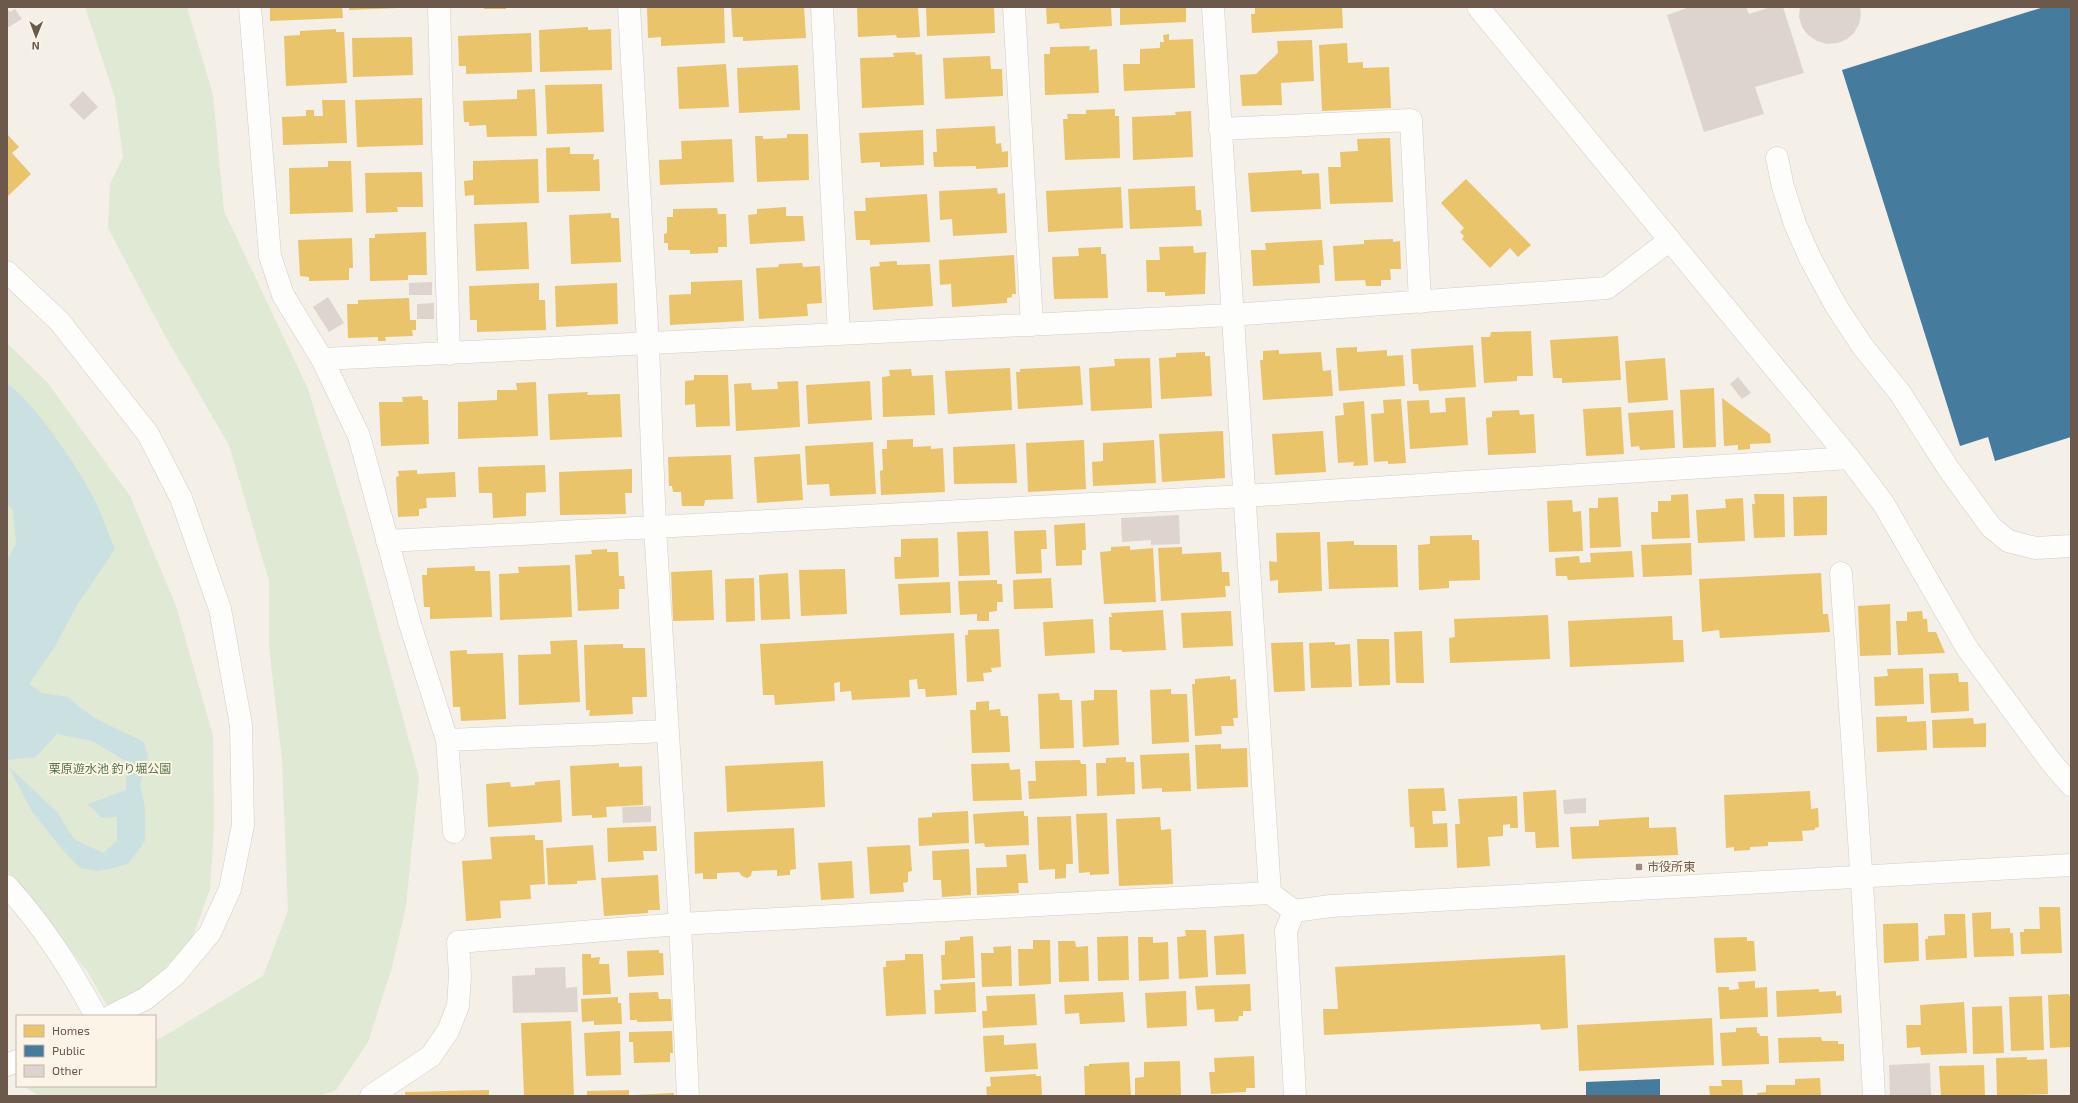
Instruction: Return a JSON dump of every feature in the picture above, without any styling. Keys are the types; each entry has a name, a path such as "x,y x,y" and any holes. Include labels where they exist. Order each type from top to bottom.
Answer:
{"street":[{"path":"250,7 270,256 283,295 322,359 359,436 410,624 447,740 454,832"},
{"path":"438,7 449,354"},
{"path":"629,7 648,344 655,528 680,924 688,1096"},
{"path":"822,7 839,334"},
{"path":"1014,7 1032,325"},
{"path":"1213,7 1231,315 1245,496 1270,893"},
{"path":"1478,7 1849,458 1883,503 1967,648 2051,762 2071,784"},
{"path":"1220,129 1411,120 1420,302"},
{"path":"1777,158 1783,187 1795,224 1810,258 1836,306 1863,347 1900,393 1948,468 1991,527 2008,541 2036,548 2071,546"},
{"path":"322,359 1231,315 1607,288 1670,240"},
{"path":"7,272 60,322 152,441 181,498 220,609 241,725 243,826 230,889 210,933 175,976 145,999 113,1015"},
{"path":"387,541 1245,496 1849,458"},
{"path":"1841,573 1862,875 1874,1096"},
{"path":"447,740 667,731"},
{"path":"371,1096 431,1056 448,1031 458,1006 460,975 458,942 680,924 1270,893 1294,911 1331,906 1862,875 2071,865"},
{"path":"7,886 25,905 67,963 95,1015"},
{"path":"1294,911 1286,931 1295,1096"}],"green space":[{"path":"85,7 187,7 213,95 224,211 308,389 358,554 419,777 406,906 392,967 368,1042 336,1090 319,1096 39,1096 25,1087 156,1087 156,1040 263,976 288,911 282,760 269,646 269,581 229,445 163,332 108,228 110,184 123,157 115,98"},
{"name":"栗原遊水池 釣り堀公園","path":"7,343 47,382 130,496 176,606 213,736 214,826 210,889 192,939 144,990 109,1009 87,971 7,871"}],"shaded area":[{"path":"7,383 30,405 54,435 75,466 95,501 115,549 77,605 54,648 29,684 42,693 69,697 94,717 143,741 148,755 140,785 145,808 145,841 128,864 109,869 97,871 80,868 61,848 31,810 9,767 57,812 74,839 103,853 117,841 117,817 102,818 88,804 126,790 126,761 92,741 57,734 36,757 7,760 7,560 16,544 13,510 7,503"}],"building: Homes":[{"path":"270,7 342,7 343,18 270,21"},
{"path":"349,7 399,7 399,8 349,10"},
{"path":"484,7 506,7 506,9 484,9"},
{"path":"724,7 725,43 661,46 661,37 648,38 647,8"},
{"path":"731,7 804,7 806,38 743,41 743,37 733,37"},
{"path":"857,7 918,7 920,37 897,38 896,35 858,37"},
{"path":"926,7 994,7 995,33 927,36"},
{"path":"1046,7 1111,7 1112,26 1060,29 1059,23 1047,24"},
{"path":"1120,7 1186,7 1186,22 1120,25"},
{"path":"1255,7 1342,7 1343,28 1252,33 1251,14 1255,14"},
{"path":"588,27 588,30 611,29 612,70 540,72 539,30"},
{"path":"336,29 336,32 344,32 347,83 286,86 284,36 300,35 300,31"},
{"path":"531,33 532,72 466,74 466,66 459,66 458,36"},
{"path":"1169,34 1169,40 1193,39 1195,88 1124,91 1123,64 1140,64 1140,49 1160,48 1160,42 1164,42 1163,35"},
{"path":"412,37 413,75 353,77 352,38"},
{"path":"1312,40 1314,81 1281,83 1282,105 1242,106 1240,75 1256,74 1278,53 1277,41"},
{"path":"1347,43 1348,63 1363,62 1363,68 1389,67 1391,108 1322,111 1319,45"},
{"path":"1090,46 1089,50 1097,49 1099,93 1045,95 1044,54 1050,54 1050,47"},
{"path":"915,52 916,55 922,54 924,105 862,108 860,58 894,57 893,53"},
{"path":"990,56 991,69 1002,69 1003,96 945,99 943,58"},
{"path":"726,64 729,107 679,109 677,67"},
{"path":"798,65 800,110 739,113 737,68"},
{"path":"602,84 604,132 547,134 545,85"},
{"path":"535,89 537,136 487,137 486,125 469,126 469,122 464,122 463,101 517,99 517,90"},
{"path":"422,98 423,145 357,147 355,100"},
{"path":"322,100 345,100 347,143 283,145 282,117 306,116 306,110 314,110 314,116 323,116"},
{"path":"1115,109 1115,116 1119,116 1120,158 1065,160 1063,119 1068,119 1067,114 1086,114 1086,110"},
{"path":"1191,111 1193,157 1133,160 1132,117 1176,115 1175,112"},
{"path":"995,126 996,144 1001,143 1002,152 1008,151 1008,167 976,169 976,166 934,167 933,152 937,152 936,129"},
{"path":"923,130 924,165 880,167 880,162 861,163 859,133"},
{"path":"7,134 19,147 12,153 31,174 7,197"},
{"path":"787,134 808,134 809,180 757,182 755,136 763,136 763,139 787,138"},
{"path":"1390,138 1393,202 1330,204 1328,167 1341,167 1340,152 1358,151 1357,139"},
{"path":"732,139 734,182 660,185 659,160 682,159 681,141"},
{"path":"570,147 570,154 594,154 593,160 599,159 600,191 547,192 546,148"},
{"path":"538,159 539,203 474,205 474,195 465,196 464,181 473,180 473,161"},
{"path":"328,161 351,161 353,212 290,214 289,168 328,167"},
{"path":"1302,170 1302,174 1319,173 1321,209 1251,212 1248,173"},
{"path":"422,172 423,207 397,207 398,212 366,213 365,173"},
{"path":"1466,179 1531,245 1518,257 1510,248 1490,268 1462,239 1464,236 1460,232 1464,228 1441,203"},
{"path":"1195,186 1196,210 1201,210 1202,226 1130,229 1128,189"},
{"path":"1121,187 1123,228 1048,232 1046,191"},
{"path":"997,188 998,194 1005,193 1007,233 953,236 952,219 940,220 939,191"},
{"path":"927,194 930,242 870,245 870,240 856,240 854,211 866,211 865,198"},
{"path":"786,207 786,216 803,216 805,241 750,244 748,215 757,214 757,209"},
{"path":"717,208 718,214 726,214 727,247 718,247 718,253 690,254 690,250 668,250 668,243 664,243 664,234 667,233 667,217 673,217 673,209"},
{"path":"611,213 611,218 619,218 621,262 571,264 569,215"},
{"path":"527,222 529,269 476,271 474,224"},
{"path":"426,232 427,275 408,275 408,280 370,281 369,238 375,238 375,234"},
{"path":"352,238 353,268 349,268 349,280 309,281 309,277 300,276 298,240"},
{"path":"1393,239 1393,242 1400,241 1401,269 1390,269 1391,280 1381,280 1381,286 1366,286 1365,280 1335,281 1333,246 1364,244 1364,240"},
{"path":"1322,240 1324,265 1319,265 1320,283 1253,286 1251,250 1266,250 1265,243"},
{"path":"1193,246 1194,253 1206,252 1205,294 1165,296 1165,292 1147,292 1146,260 1160,260 1159,247"},
{"path":"1101,247 1101,254 1106,254 1108,298 1054,299 1052,257 1079,256 1078,248"},
{"path":"1014,255 1016,294 1012,294 1012,297 1007,298 1007,303 952,307 951,284 940,285 939,260"},
{"path":"897,261 897,265 930,264 933,306 873,310 870,267 880,266 879,262"},
{"path":"802,263 803,267 820,266 822,303 807,304 808,316 759,319 756,268 778,267 779,264"},
{"path":"742,280 744,321 670,325 669,295 691,294 691,282"},
{"path":"539,283 539,300 545,300 546,330 477,332 477,320 470,320 469,286"},
{"path":"617,283 618,324 556,327 555,286"},
{"path":"409,298 410,320 416,320 416,330 412,330 413,336 385,337 386,341 378,341 378,337 348,338 347,304 358,304 358,300"},
{"path":"1531,331 1533,376 1517,376 1517,381 1484,383 1481,337 1490,337 1491,332"},
{"path":"1618,336 1621,380 1562,383 1562,378 1553,378 1550,340"},
{"path":"1473,345 1476,387 1419,391 1418,384 1413,384 1411,349"},
{"path":"1357,347 1357,352 1387,350 1387,356 1403,355 1405,386 1339,391 1336,348"},
{"path":"1279,350 1279,354 1321,352 1323,371 1331,370 1333,396 1263,400 1260,360 1263,360 1263,351"},
{"path":"1205,352 1205,356 1210,356 1212,396 1161,399 1159,358 1176,357 1176,353"},
{"path":"1150,358 1152,408 1091,411 1089,368 1115,366 1114,359"},
{"path":"1665,358 1668,400 1628,403 1625,361"},
{"path":"1080,366 1083,405 1018,409 1016,372 1020,372 1020,369"},
{"path":"1010,368 1012,410 948,414 945,371"},
{"path":"911,369 912,376 933,375 935,415 883,417 882,377 890,376 889,370"},
{"path":"694,375 728,375 730,426 696,427 695,404 685,405 685,381 694,380"},
{"path":"798,381 800,427 736,431 734,384 751,383 752,390 778,389 777,382"},
{"path":"870,381 872,420 808,424 806,385"},
{"path":"536,382 538,436 458,439 458,402 497,400 497,390 517,390 516,383"},
{"path":"1714,388 1716,447 1683,448 1680,390"},
{"path":"588,392 587,395 620,394 622,437 550,440 548,394"},
{"path":"422,396 423,400 428,400 429,444 381,446 379,402 403,402 402,397"},
{"path":"1465,397 1468,445 1410,449 1407,401 1429,400 1430,413 1446,412 1445,398"},
{"path":"1722,398 1770,434 1771,443 1750,444 1750,449 1738,450 1738,445 1724,446"},
{"path":"1401,399 1406,463 1388,464 1388,461 1374,462 1371,414 1384,413 1383,400"},
{"path":"1364,401 1368,465 1353,466 1354,462 1338,463 1335,416 1344,415 1343,403"},
{"path":"1621,407 1624,454 1586,456 1583,409"},
{"path":"1519,410 1520,415 1534,414 1536,453 1488,455 1486,418 1492,417 1492,411"},
{"path":"1673,410 1675,448 1640,450 1639,446 1631,447 1628,413"},
{"path":"1223,431 1225,478 1162,482 1159,434"},
{"path":"1323,431 1326,472 1275,475 1272,434"},
{"path":"913,439 913,447 931,446 931,449 943,448 945,492 881,495 880,471 883,470 882,449 887,449 887,440"},
{"path":"1084,440 1086,489 1028,492 1026,443"},
{"path":"1154,440 1156,483 1093,486 1092,462 1103,461 1103,443"},
{"path":"873,442 876,494 830,496 829,484 807,485 805,446"},
{"path":"1015,444 1017,483 954,484 953,447"},
{"path":"800,454 803,500 757,503 754,457"},
{"path":"731,455 733,499 705,500 704,506 682,506 681,492 673,492 672,486 669,486 668,457"},
{"path":"545,465 546,492 526,493 526,516 493,518 492,493 479,493 478,467"},
{"path":"632,469 632,493 625,493 626,514 560,515 559,472"},
{"path":"417,470 417,474 455,472 456,497 426,498 427,508 419,509 419,516 398,517 396,477 399,476 398,471"},
{"path":"1688,494 1690,538 1652,539 1651,512 1658,512 1658,501 1671,501 1671,495"},
{"path":"1754,494 1784,494 1785,537 1754,538 1752,504 1755,504"},
{"path":"1827,496 1827,535 1794,536 1793,497"},
{"path":"1618,497 1621,547 1590,548 1589,508 1598,508 1598,498"},
{"path":"1743,498 1745,541 1698,543 1696,510 1726,508 1725,499"},
{"path":"1572,500 1573,512 1581,511 1583,551 1549,552 1547,501"},
{"path":"1085,523 1086,550 1082,550 1082,565 1056,566 1054,525"},
{"path":"1046,530 1047,549 1041,549 1042,573 1016,574 1014,531"},
{"path":"988,531 990,575 959,576 957,532"},
{"path":"1320,532 1322,591 1278,593 1278,580 1270,581 1269,561 1277,562 1276,533"},
{"path":"1472,535 1472,540 1479,540 1480,580 1449,581 1449,588 1419,590 1418,545 1430,544 1430,536"},
{"path":"938,538 939,577 895,579 894,557 901,557 901,539"},
{"path":"1354,541 1354,545 1397,545 1398,587 1329,589 1327,542"},
{"path":"1691,543 1692,575 1643,577 1641,545"},
{"path":"1130,546 1130,550 1153,548 1156,602 1104,604 1100,552 1111,551 1111,547"},
{"path":"1182,547 1182,554 1221,552 1222,572 1229,572 1230,586 1225,586 1226,597 1161,601 1158,548"},
{"path":"607,549 607,552 618,552 619,576 624,576 625,589 619,589 619,609 578,611 575,555 592,554 591,550"},
{"path":"1632,551 1634,577 1568,580 1567,576 1556,576 1555,558 1579,556 1580,563 1591,562 1590,553"},
{"path":"570,565 572,617 500,620 499,574 519,573 518,567"},
{"path":"475,566 475,571 490,571 492,617 430,619 430,607 424,607 422,575 427,575 427,568"},
{"path":"845,569 847,614 801,616 799,570"},
{"path":"712,570 714,620 673,621 671,572"},
{"path":"788,573 790,619 761,620 759,575"},
{"path":"1821,573 1823,614 1828,614 1830,632 1720,638 1719,630 1702,632 1699,579"},
{"path":"754,578 755,621 726,622 725,579"},
{"path":"1051,578 1053,608 1014,609 1013,580"},
{"path":"997,580 997,584 1002,584 1003,602 997,602 997,611 989,612 989,621 977,621 977,614 960,615 958,581"},
{"path":"950,582 951,613 900,615 898,584"},
{"path":"1890,604 1891,655 1860,656 1858,606"},
{"path":"1163,610 1166,650 1122,652 1122,650 1110,650 1109,617 1112,617 1111,613"},
{"path":"1231,611 1233,646 1183,648 1181,613"},
{"path":"1922,611 1923,619 1927,619 1928,632 1936,632 1945,653 1898,655 1896,621 1907,621 1907,612"},
{"path":"1548,615 1550,659 1450,663 1449,638 1455,637 1454,619"},
{"path":"1672,616 1673,640 1683,640 1684,662 1570,667 1568,621"},
{"path":"1093,619 1095,653 1045,656 1043,622"},
{"path":"999,629 1001,667 991,668 992,672 983,673 984,681 967,682 965,635 968,635 968,630"},
{"path":"1422,631 1424,683 1396,683 1394,632"},
{"path":"954,633 957,695 926,697 925,689 918,689 917,679 909,680 910,697 852,700 851,691 840,692 840,682 834,683 835,701 775,705 774,695 763,695 760,644"},
{"path":"1357,639 1389,639 1390,685 1359,686"},
{"path":"577,640 580,702 519,705 518,655 551,654 550,641"},
{"path":"1303,642 1305,691 1274,692 1271,643"},
{"path":"1335,642 1335,645 1350,644 1352,687 1311,688 1309,643"},
{"path":"623,644 623,648 645,648 647,697 632,697 633,714 589,716 590,710 586,710 584,645"},
{"path":"467,650 467,654 503,653 506,719 461,721 460,707 453,707 450,651"},
{"path":"1923,668 1924,704 1875,706 1874,677 1888,676 1887,669"},
{"path":"1958,673 1959,682 1968,682 1969,711 1931,713 1929,674"},
{"path":"1230,676 1230,680 1236,679 1238,718 1233,718 1234,726 1221,726 1222,734 1195,736 1192,684 1195,684 1195,679"},
{"path":"1171,689 1171,694 1187,694 1189,742 1152,744 1150,690"},
{"path":"1094,690 1117,690 1119,745 1083,747 1081,701 1094,700"},
{"path":"1059,693 1060,700 1072,700 1074,748 1040,749 1038,694"},
{"path":"989,701 989,710 1000,709 1001,716 1008,716 1010,752 972,753 970,710 976,710 976,702"},
{"path":"1907,716 1907,722 1926,721 1927,750 1877,752 1876,717"},
{"path":"1973,718 1974,724 1986,723 1986,747 1933,748 1932,720"},
{"path":"1221,744 1221,749 1247,748 1248,787 1197,789 1195,745"},
{"path":"1189,753 1191,791 1162,792 1162,788 1142,789 1140,755"},
{"path":"1126,757 1126,762 1134,762 1135,794 1097,796 1096,763 1106,763 1106,758"},
{"path":"1080,760 1081,764 1086,764 1087,796 1029,799 1028,781 1036,781 1035,761"},
{"path":"823,761 825,807 727,812 725,766"},
{"path":"619,763 619,767 642,766 643,805 606,807 607,817 592,818 592,815 572,816 570,766"},
{"path":"1009,763 1010,770 1020,769 1022,800 973,801 971,764"},
{"path":"560,780 562,822 488,827 486,784 510,782 511,787 535,785 535,782"},
{"path":"1444,788 1446,811 1432,811 1433,824 1447,823 1448,847 1415,848 1414,827 1410,827 1408,789"},
{"path":"1556,790 1559,847 1536,848 1535,832 1525,832 1523,792"},
{"path":"1810,791 1811,809 1818,808 1819,827 1815,828 1815,830 1802,831 1803,841 1768,842 1768,846 1750,847 1750,850 1734,851 1734,847 1726,848 1724,795"},
{"path":"1517,796 1518,828 1510,828 1510,824 1503,825 1503,836 1488,837 1490,866 1457,868 1455,824 1460,824 1458,799"},
{"path":"968,811 969,843 919,846 918,818 932,817 932,813"},
{"path":"1024,811 1024,816 1028,816 1029,845 985,847 984,843 975,844 973,814"},
{"path":"1107,813 1109,874 1090,875 1090,872 1079,873 1076,814"},
{"path":"1071,816 1073,864 1066,864 1066,878 1055,879 1055,869 1039,870 1037,817"},
{"path":"1160,817 1161,830 1171,829 1173,884 1119,886 1116,819"},
{"path":"1649,817 1649,828 1676,827 1678,855 1572,859 1570,827 1599,826 1599,820"},
{"path":"656,826 657,851 643,851 644,860 608,862 607,828"},
{"path":"794,828 796,869 790,870 790,875 777,876 777,870 752,871 751,876 747,878 742,876 739,872 717,873 717,879 703,879 703,873 695,874 694,832"},
{"path":"535,835 535,840 543,840 545,884 530,885 531,899 500,901 501,918 466,921 462,861 492,859 490,837"},
{"path":"593,845 596,880 577,881 577,884 548,885 546,848"},
{"path":"910,845 912,871 908,872 908,882 903,883 904,892 870,894 867,847"},
{"path":"969,849 971,895 942,897 941,880 933,880 932,851"},
{"path":"1026,854 1028,883 1018,883 1019,893 977,895 976,868 1007,867 1006,855"},
{"path":"852,861 854,898 821,900 818,863"},
{"path":"658,875 660,910 648,910 648,913 604,916 601,878"},
{"path":"2039,907 2060,907 2062,953 2021,954 2020,932 2024,932 2024,929 2040,929"},
{"path":"1991,912 1991,929 2010,928 2010,933 2013,933 2014,956 1974,957 1972,913"},
{"path":"1944,914 1965,914 1967,958 1926,960 1925,939 1928,939 1928,936 1945,935"},
{"path":"1918,923 1919,961 1884,963 1883,924"},
{"path":"1185,930 1206,930 1208,977 1179,979 1177,937 1186,936"},
{"path":"1244,934 1246,974 1216,975 1214,936"},
{"path":"973,936 975,978 942,980 941,955 945,955 945,941 960,940 960,937"},
{"path":"1128,936 1129,980 1098,981 1097,937"},
{"path":"1138,937 1153,937 1153,943 1168,942 1169,979 1139,981"},
{"path":"1747,937 1747,941 1754,941 1756,971 1716,973 1714,938"},
{"path":"1033,940 1050,940 1051,984 1019,986 1018,949 1033,949"},
{"path":"1058,941 1075,941 1076,947 1088,946 1089,981 1059,982"},
{"path":"1011,946 1012,986 982,987 981,953 994,953 993,947"},
{"path":"659,950 659,953 663,953 664,975 628,977 627,951"},
{"path":"582,954 591,954 591,958 600,957 599,964 609,964 611,994 583,995"},
{"path":"905,954 923,954 926,1014 886,1016 883,967 886,967 886,961 905,960"},
{"path":"1565,955 1568,1028 1541,1030 1540,1024 1324,1035 1323,1009 1338,1009 1335,967"},
{"path":"1755,981 1755,988 1767,987 1768,1017 1720,1019 1718,987 1729,987 1729,990 1739,989 1738,982"},
{"path":"975,982 976,1012 935,1014 934,990 941,990 940,984"},
{"path":"1250,984 1251,1011 1243,1011 1243,1016 1239,1016 1238,1021 1215,1022 1214,1009 1197,1010 1195,986"},
{"path":"1819,989 1819,992 1836,991 1836,996 1841,995 1842,1013 1777,1017 1776,991"},
{"path":"1186,991 1187,1026 1147,1028 1145,993"},
{"path":"658,992 659,999 671,999 672,1021 637,1022 637,1020 630,1020 629,993"},
{"path":"1123,992 1125,1022 1080,1024 1079,1013 1065,1014 1064,995"},
{"path":"1035,994 1037,1025 983,1028 982,1011 987,1011 986,996"},
{"path":"2069,994 2069,996 2071,996 2071,1047 2050,1048 2048,995"},
{"path":"2042,996 2044,1050 2011,1051 2009,997"},
{"path":"618,997 618,1003 621,1003 622,1024 594,1025 594,1021 582,1022 581,999"},
{"path":"1964,1002 1967,1053 1921,1055 1920,1047 1907,1048 1906,1025 1921,1025 1920,1005"},
{"path":"2002,1006 2004,1053 1973,1054 1972,1007"},
{"path":"1712,1018 1714,1065 1579,1071 1577,1025"},
{"path":"571,1021 574,1096 524,1096 521,1023"},
{"path":"1757,1027 1757,1033 1759,1033 1760,1036 1768,1036 1769,1064 1722,1066 1720,1033 1736,1032 1736,1028"},
{"path":"620,1031 621,1075 586,1076 584,1033"},
{"path":"672,1031 673,1053 670,1053 670,1062 634,1063 633,1042 629,1042 629,1032"},
{"path":"1004,1035 1004,1045 1036,1043 1038,1069 985,1072 983,1036"},
{"path":"1821,1037 1822,1041 1838,1041 1838,1044 1844,1044 1844,1061 1779,1063 1778,1038"},
{"path":"1254,1056 1255,1088 1246,1088 1246,1092 1211,1094 1209,1072 1215,1072 1214,1058"},
{"path":"2027,1057 2027,1060 2047,1059 2048,1094 1997,1096 1996,1058"},
{"path":"1180,1061 1181,1096 1135,1096 1135,1078 1144,1077 1144,1062"},
{"path":"1129,1062 1131,1096 1085,1096 1084,1066 1089,1066 1089,1064"},
{"path":"1984,1065 1985,1096 1941,1096 1939,1066"},
{"path":"1036,1074 1036,1076 1041,1076 1042,1096 987,1096 986,1087 991,1086 990,1077"},
{"path":"1820,1078 1821,1096 1758,1096 1757,1093 1766,1092 1766,1085 1795,1085 1795,1079"},
{"path":"1721,1080 1742,1080 1743,1096 1710,1096 1709,1086 1722,1086"},
{"path":"489,1090 489,1096 405,1096 405,1092"},
{"path":"629,1090 629,1096 587,1096 587,1091"},
{"path":"674,1093 674,1096 636,1096 636,1095"}],"building: Public":[{"path":"2044,7 2071,7 2071,437 1995,461 1988,437 1960,446 1842,70"},
{"path":"1660,1079 1660,1096 1586,1096 1586,1082"}],"building: Other":[{"path":"1690,7 1746,7 1749,14 1771,7 1783,7 1804,73 1755,87 1764,114 1704,132 1667,15"},
{"path":"1800,7 1860,7 1861,14 1859,24 1854,33 1847,39 1838,43 1827,44 1817,41 1808,35 1802,27 1799,17"},
{"path":"7,8 10,12 15,9 22,19 7,28"},
{"path":"83,91 98,107 84,120 69,105"},
{"path":"432,282 432,295 409,295 409,283"},
{"path":"328,297 344,323 329,332 313,307"},
{"path":"434,303 434,319 417,319 417,304"},
{"path":"1738,377 1751,393 1742,399 1730,384"},
{"path":"1179,515 1180,544 1151,545 1151,540 1122,542 1121,518"},
{"path":"1586,798 1586,813 1564,814 1563,800"},
{"path":"651,806 651,822 623,823 622,807"},
{"path":"565,967 566,988 577,987 578,1012 513,1013 512,976 535,975 535,968"},
{"path":"1930,1063 1931,1096 1890,1096 1889,1065"}],"place":[{"name":"市役所東","path":"1639,867"}]}
